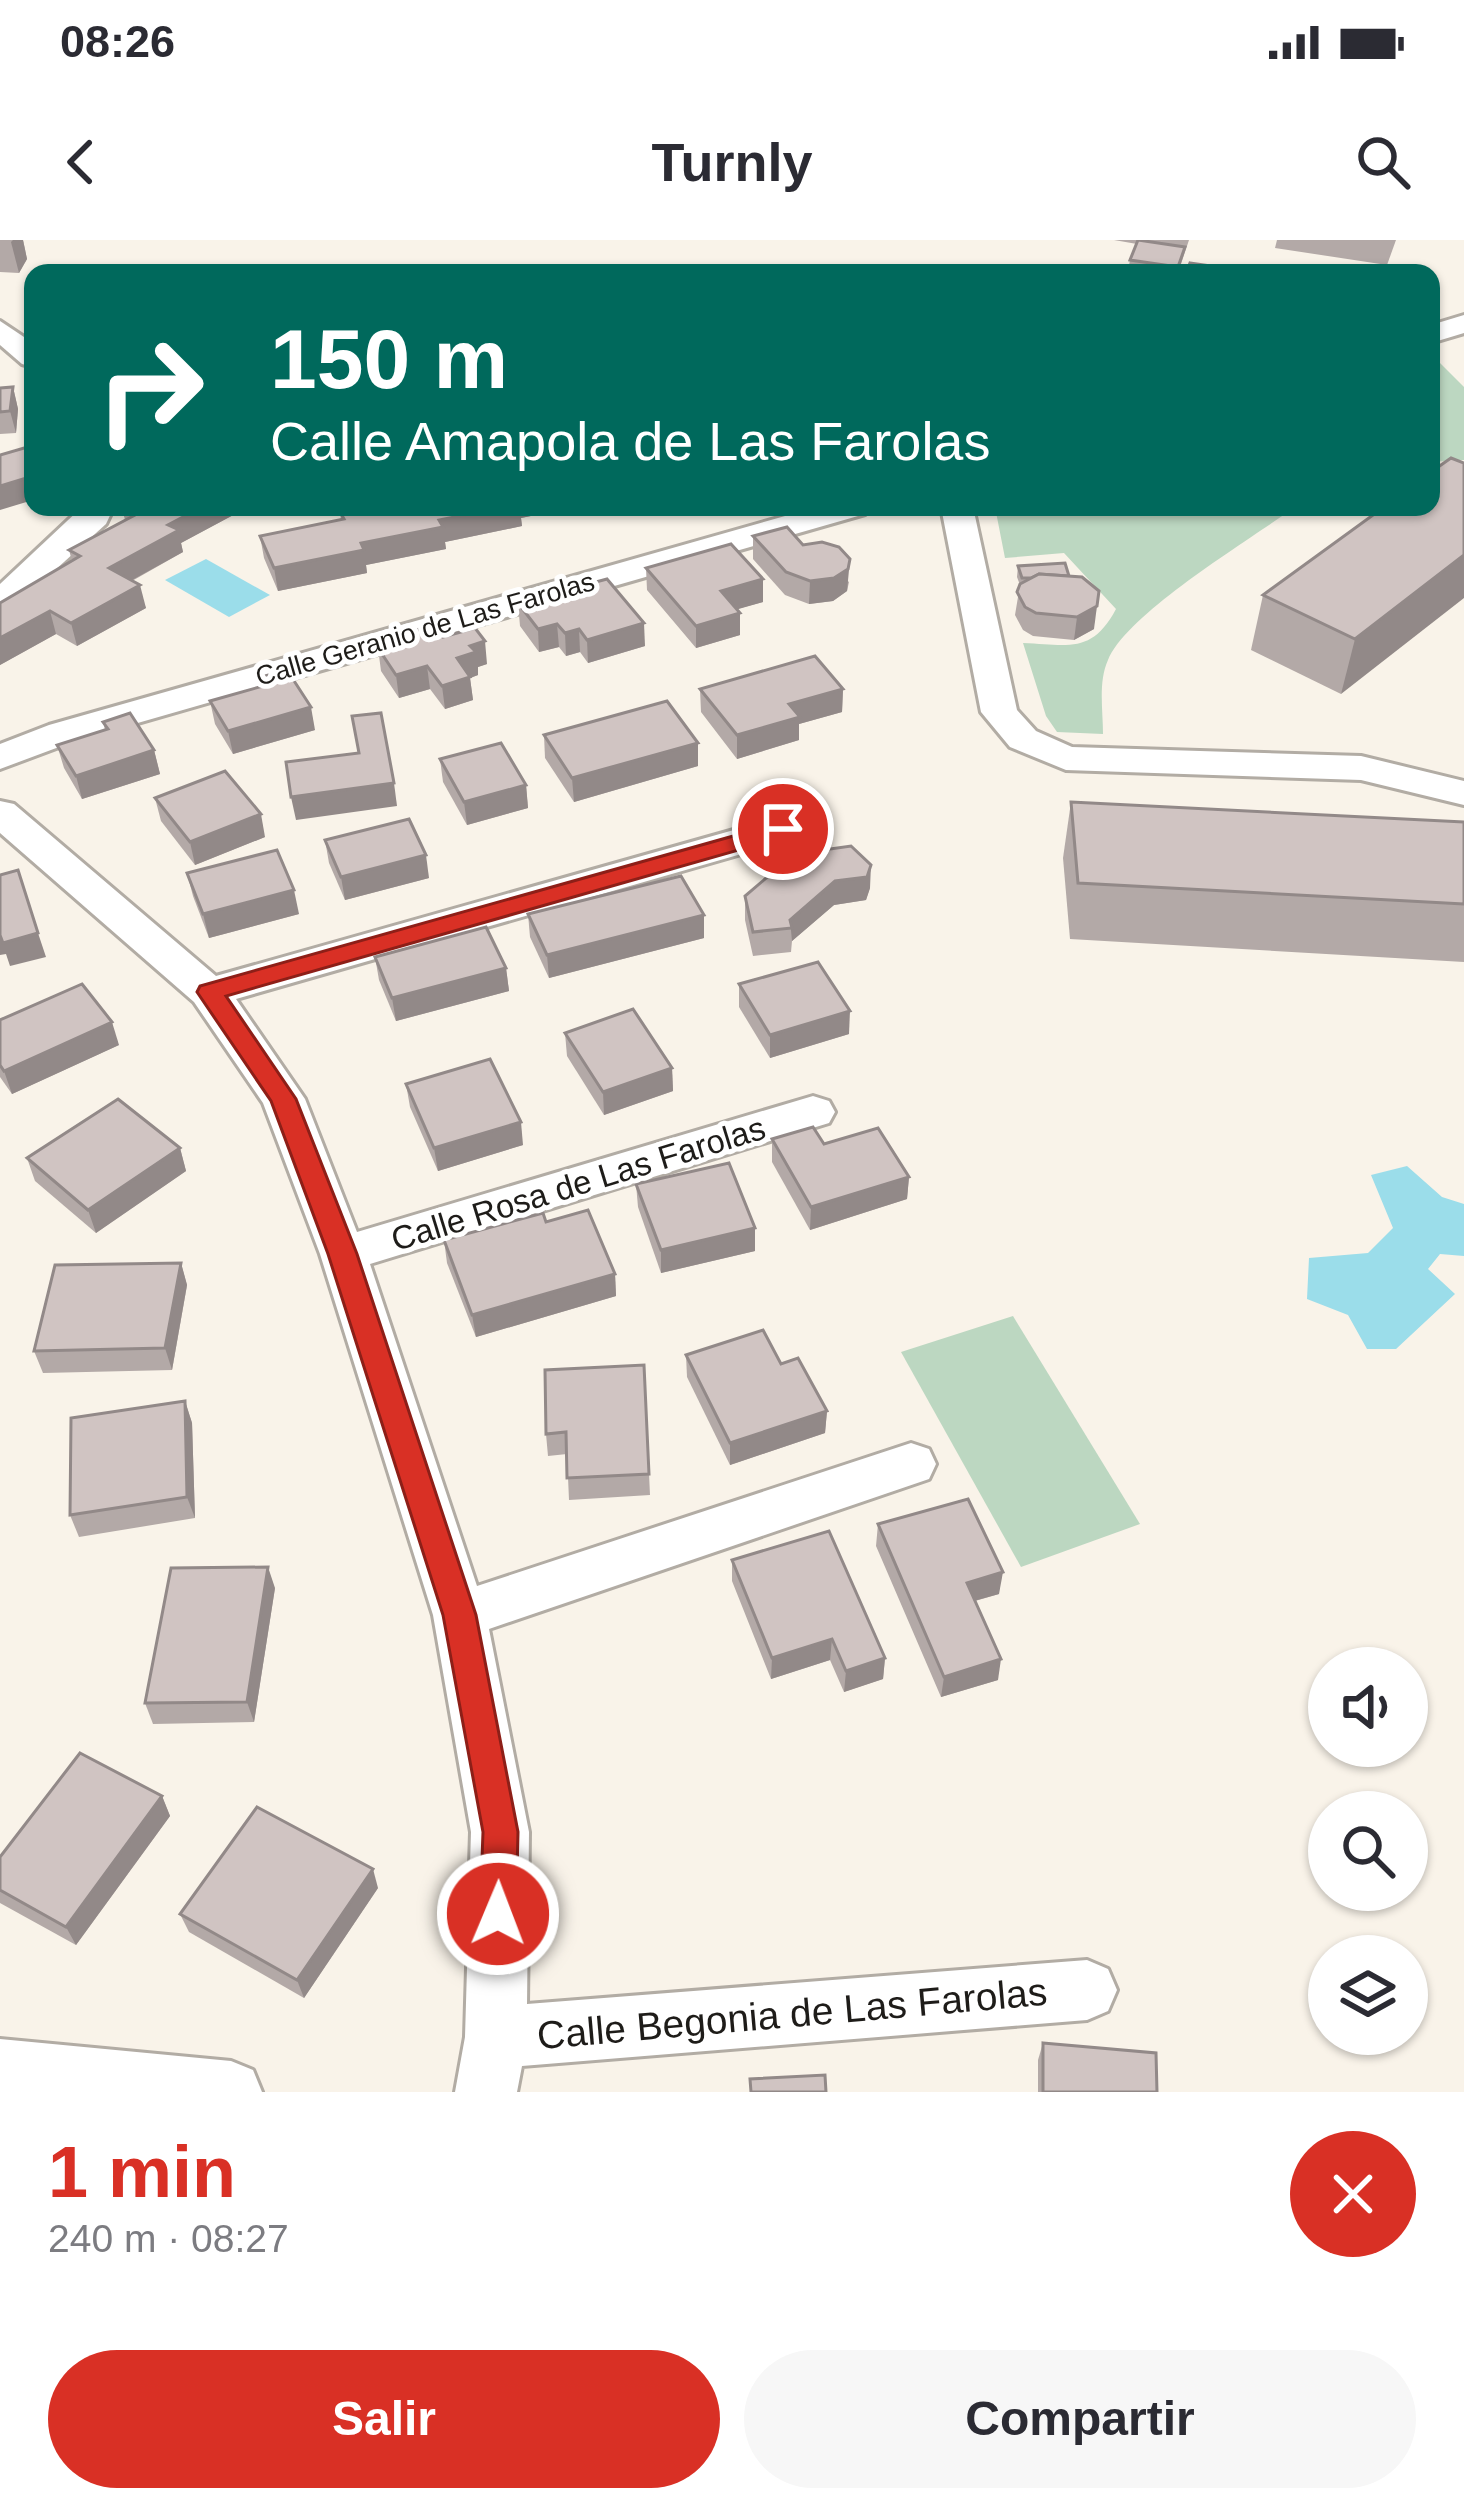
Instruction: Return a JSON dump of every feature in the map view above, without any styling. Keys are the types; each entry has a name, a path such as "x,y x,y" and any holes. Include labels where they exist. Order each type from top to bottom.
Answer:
{"street":[{"path":"0,330 24,350"},
{"path":"0,602 94,516"},
{"name":"Calle Geranio de Las Farolas","path":"0,758 62,733 822,516"},
{"path":"959,516 999,712 1023,740 1066,758 1361,768 1464,793"},
{"path":"0,812 209,992 283,1099 343,1254 460,1615 500,1832 491,2064"},
{"path":"209,992 783,829"},
{"name":"Calle Rosa de Las Farolas","path":"343,1254 813,1112"},
{"path":"460,1615 911,1464"},
{"name":"Calle Begonia de Las Farolas","path":"491,2064 1088,1990"},
{"path":"0,2070 231,2092"}],"green space":[{"path":"1440,363 1464,387 1464,460 1440,461"},
{"path":"997,516 1282,516 1164,599 1120,641 1103,677 1103,734 1057,732 1046,716 1023,643 1078,644 1098,634 1116,609 1064,553 1005,558"},
{"path":"1013,1316 1140,1524 1021,1567 901,1352"}],"water":[{"path":"206,559 270,595 229,617 165,580"},
{"path":"1407,1166 1442,1197 1464,1204 1464,1256 1440,1254 1428,1269 1455,1294 1396,1349 1367,1349 1348,1315 1307,1299 1309,1258 1368,1253 1393,1228 1371,1175"}],"building":[{"path":"1138,240 1185,247 1179,264 1130,260"},
{"path":"13,387 10,411 0,412 0,388"},
{"path":"24,448 24,479 0,486 0,455"},
{"path":"1451,458 1464,463 1464,555 1355,639 1263,595 1372,516 1440,516 1440,466"},
{"path":"133,516 185,516 168,525 179,530 109,568 140,585 71,623 50,611 0,638 0,603 80,556 69,550"},
{"path":"459,516 439,520 443,527 361,543 364,550 274,568 260,536 344,519"},
{"path":"787,527 803,545 822,542 839,547 850,559 848,569 834,578 810,581 786,572 753,536"},
{"path":"731,544 763,579 721,591 740,613 696,626 646,568"},
{"path":"1065,563 1069,576 1022,578 1018,566"},
{"path":"1039,574 1082,577 1099,591 1097,606 1077,617 1036,613 1025,607 1017,592 1020,584"},
{"path":"607,579 644,623 587,640 579,629 565,633 557,624 538,629 518,603"},
{"path":"434,625 443,637 475,628 485,641 470,646 476,652 457,658 470,677 442,686 427,666 396,675 378,648 406,640 402,634"},
{"path":"815,656 843,689 789,704 800,717 737,735 700,689"},
{"path":"287,670 311,707 228,731 210,701 270,684 265,676"},
{"path":"667,701 698,743 572,778 544,735"},
{"path":"130,713 154,750 76,776 57,745 108,729 103,722"},
{"path":"381,713 394,783 291,797 286,762 359,753 352,716"},
{"path":"501,743 526,785 464,802 440,759"},
{"path":"225,771 261,814 190,842 155,798"},
{"path":"1071,802 1464,822 1464,904 1078,883"},
{"path":"409,819 426,855 341,877 325,840"},
{"path":"851,846 871,865 867,877 835,881 790,920 792,928 753,932 745,896 785,862 809,852"},
{"path":"277,850 294,890 203,914 187,873"},
{"path":"18,870 38,933 3,943 0,875"},
{"path":"681,876 704,915 547,955 528,914"},
{"path":"486,927 506,968 392,998 375,957"},
{"path":"818,962 850,1011 770,1035 739,984"},
{"path":"82,984 112,1022 4,1071 0,1020"},
{"path":"633,1009 672,1068 603,1092 565,1033"},
{"path":"490,1059 521,1122 434,1148 406,1084"},
{"path":"118,1099 180,1148 88,1210 27,1158"},
{"path":"813,1127 824,1144 878,1128 909,1177 811,1207 772,1139"},
{"path":"729,1163 755,1228 661,1250 636,1184"},
{"path":"588,1210 615,1274 472,1315 444,1240 543,1213 546,1222"},
{"path":"181,1263 165,1348 34,1351 55,1265"},
{"path":"763,1330 781,1364 798,1358 827,1411 730,1443 686,1355"},
{"path":"644,1365 649,1474 567,1478 566,1432 546,1434 545,1370"},
{"path":"185,1401 187,1497 70,1515 71,1418"},
{"path":"968,1499 1003,1572 967,1583 1001,1659 944,1677 878,1524"},
{"path":"829,1531 885,1658 846,1671 832,1639 772,1658 732,1560"},
{"path":"268,1567 247,1702 145,1703 171,1568"},
{"path":"80,1753 162,1796 66,1927 0,1890 0,1857"},
{"path":"257,1807 373,1869 297,1980 180,1914"},
{"path":"1043,2043 1156,2053 1157,2092 1043,2092"},
{"path":"825,2075 826,2092 751,2092 750,2079"}],"route":[{"path":"498,1914 500,1832 460,1615 343,1254 283,1099 209,992 783,829"}]}
